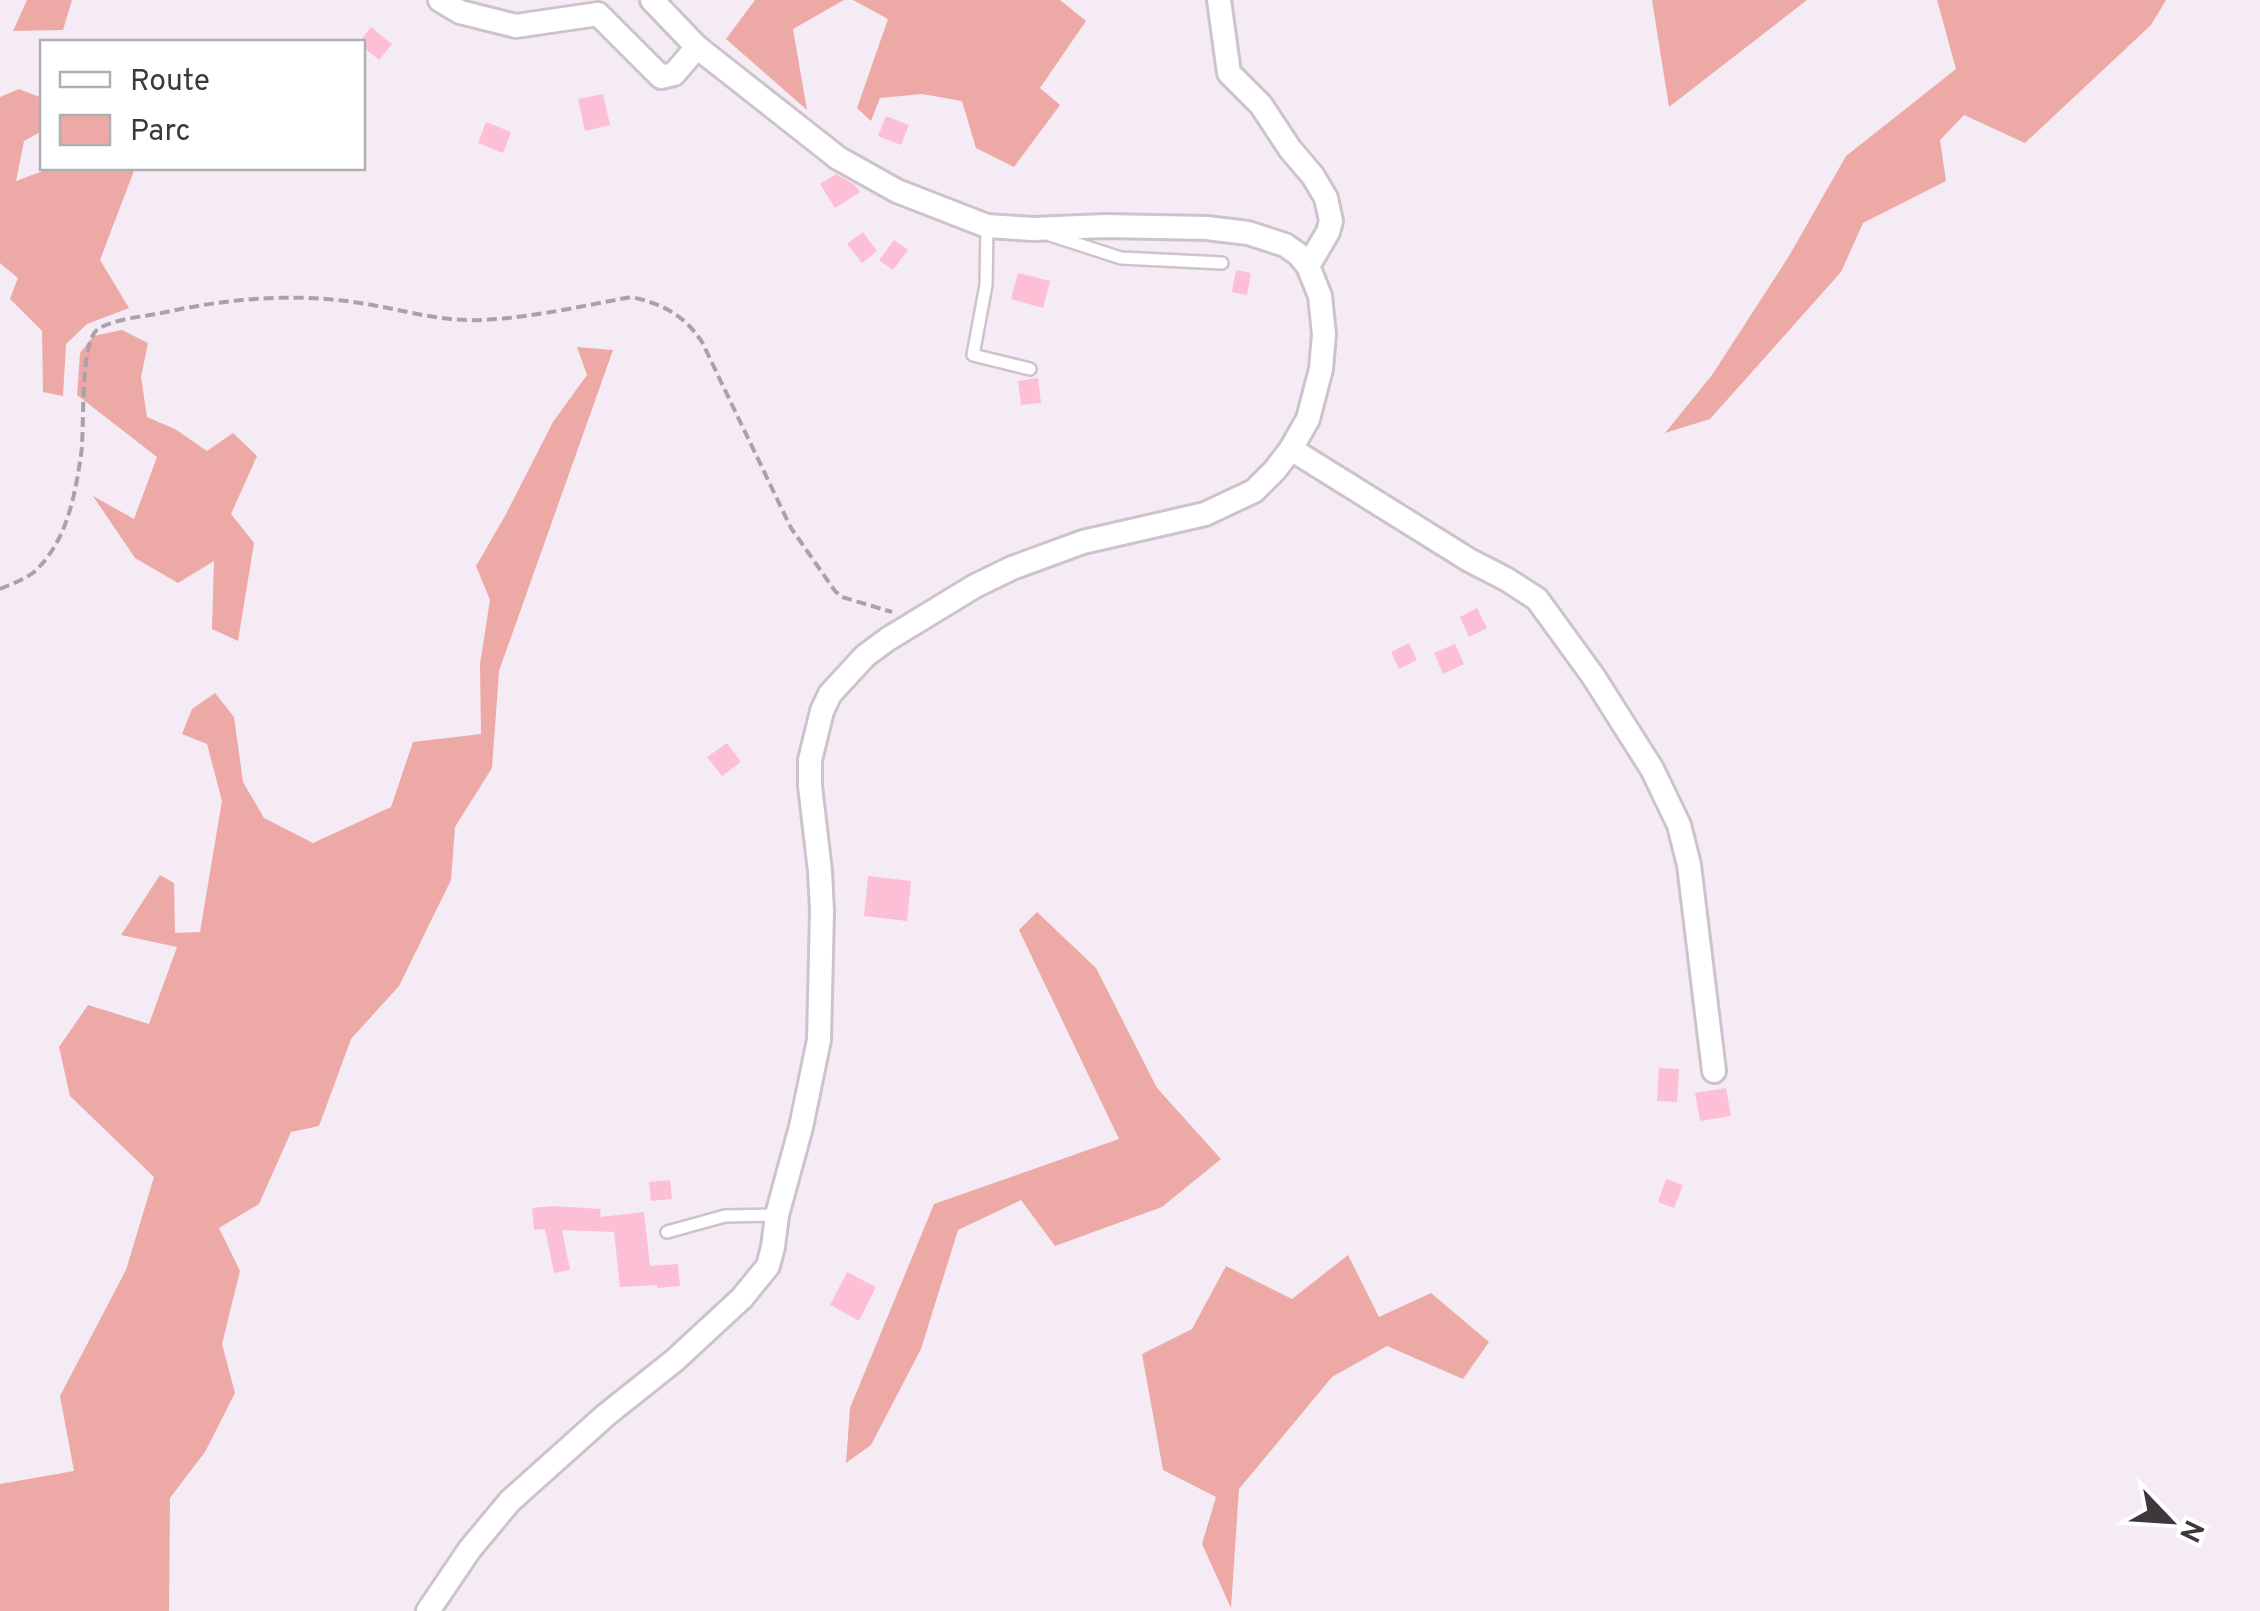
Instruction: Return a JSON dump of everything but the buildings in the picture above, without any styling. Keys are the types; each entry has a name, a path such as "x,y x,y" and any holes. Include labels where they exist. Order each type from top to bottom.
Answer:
{"street":[{"path":"440,0 460,12 516,26 598,14 661,77 674,74 697,47"},
{"path":"428,1611 470,1548 510,1501 606,1415 675,1360 750,1290 768,1266 819,1040 822,911 810,760 822,710 830,694 888,638 975,586 1047,554 1206,514 1254,491 1291,449 1308,418 1321,369 1324,334 1320,296 1308,266 1285,245 1248,233 1207,228 986,226 898,191 838,158 697,47 652,0"},
{"path":"1219,0 1229,73 1261,105 1326,198 1331,221 1308,266"},
{"path":"1291,449 1538,599 1593,676 1652,769 1679,825 1688,865 1714,1071"}],"lane":[{"path":"986,226 986,285 972,355 1030,369"},
{"path":"1032,229 1122,258 1222,263"},
{"path":"667,1232 725,1216 777,1215"}],"path":[{"path":"0,589 30,575 61,538 82,452 86,353 98,329 201,304 283,296 348,301 441,319 482,320 632,297 670,309 693,329 791,528 835,590 850,600 920,618"}],"green space":[{"path":"27,0 72,0 63,30 13,31"},
{"path":"755,0 844,0 793,29 807,110 726,39"},
{"path":"853,0 1060,0 1086,21 1040,88 1060,105 1014,167 976,148 962,101 922,94 880,98 871,121 857,108 888,19"},
{"path":"1652,0 1807,0 1669,107"},
{"path":"1937,0 2166,0 2151,25 2025,143 1964,115 1940,140 1946,181 1863,223 1841,272 1710,419 1665,433 1712,375 1789,256 1846,156 1956,69"},
{"path":"19,89 40,97 40,132 24,141 16,181 46,170 134,170 100,260 129,308 87,324 66,344 63,396 43,392 42,331 10,299 18,278 0,263 0,97"},
{"path":"122,330 148,343 141,377 147,417 175,429 207,451 233,433 257,456 231,514 254,543 238,641 212,629 214,561 178,583 135,558 93,496 134,519 157,457 77,395 80,353 93,336"},
{"path":"577,347 613,350 499,671 492,768 455,827 451,880 399,986 351,1039 319,1126 291,1132 259,1204 219,1228 240,1271 222,1344 235,1393 205,1452 170,1498 169,1611 0,1611 0,1484 74,1471 60,1396 126,1270 154,1177 70,1096 59,1047 88,1005 149,1024 177,947 121,935 160,875 174,883 175,933 200,932 222,801 207,744 182,734 192,709 215,693 234,717 243,782 264,818 313,843 391,807 413,742 481,734 480,664 490,600 476,566 553,422 587,375"},
{"path":"1037,912 1096,968 1157,1088 1221,1159 1162,1207 1055,1246 1021,1200 958,1230 921,1349 871,1445 846,1463 850,1408 934,1204 1119,1139 1019,930"},
{"path":"1348,1255 1379,1317 1431,1293 1489,1342 1463,1379 1387,1346 1332,1377 1239,1489 1231,1608 1202,1544 1216,1497 1163,1470 1142,1354 1192,1329 1226,1266 1292,1299"}]}
